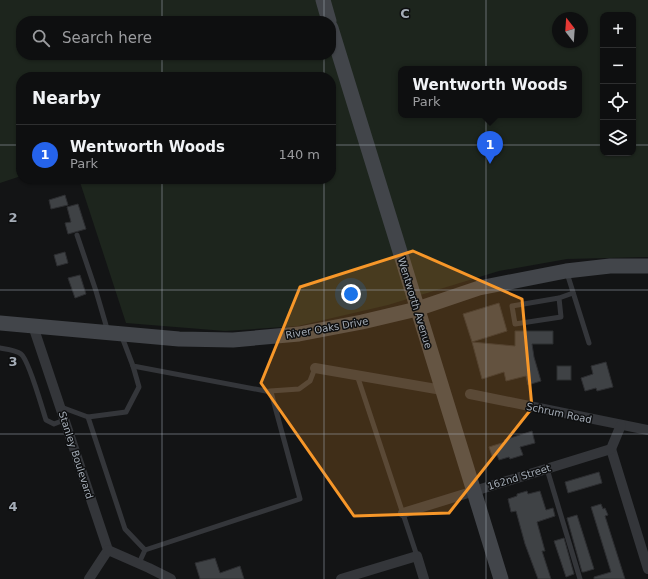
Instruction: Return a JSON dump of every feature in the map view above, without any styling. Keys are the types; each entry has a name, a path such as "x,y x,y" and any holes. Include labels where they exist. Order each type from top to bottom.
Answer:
{"main road":[{"path":"323,0 328,16"},
{"name":"Wentworth Avenue","path":"336,44 501,579"},
{"name":"River Oaks Drive","path":"0,323 179,339 233,340 299,334 362,322 417,309 479,288 566,270 610,266 648,266"}],"street":[{"name":"Stanley Boulevard","path":"33,326 108,550"},
{"path":"315,368 442,390"},
{"name":"Schrum Road","path":"470,394 648,430"},
{"path":"621,425 611,449 648,569"},
{"name":"162nd Street","path":"403,513 611,449"},
{"path":"89,579 108,550 171,579"},
{"path":"341,579 417,556 424,579"}],"lane":[{"path":"60,407 88,417 126,412 139,387 133,366 114,333 100,302 77,236"},
{"path":"566,270 589,343"},
{"path":"559,298 562,317 515,324 512,306 559,298 573,293"},
{"path":"0,348 9,349 21,354 27,363 46,420 54,424 64,420"},
{"path":"133,366 270,391 299,389 310,381 315,368"},
{"path":"357,375 417,556"},
{"path":"139,563 145,550 300,499 270,391"},
{"path":"88,417 125,529 145,550"},
{"path":"547,469 580,579"}],"highlighted area":[{"path":"413,251 522,299 532,408 449,513 354,516 261,383 300,287"}],"shaded area":[{"path":"0,0 648,0 648,257 567,259 499,271 388,305 298,326 225,331 126,323 81,184 336,184 336,72 16,72 16,178 0,183"}],"building":[{"path":"65,195 68,205 51,209 49,200"},
{"path":"78,204 86,229 68,234 65,223 71,222 67,207"},
{"path":"65,252 68,263 57,266 54,255"},
{"path":"80,275 86,294 75,298 68,278"},
{"path":"499,303 507,331 472,342 463,314"},
{"path":"515,331 553,331 553,344 532,344 541,381 528,385 526,376 506,381 504,372 482,379 472,342 515,346"},
{"path":"606,362 613,387 597,391 596,388 585,391 581,378 593,374 591,366"},
{"path":"557,366 571,366 571,380 557,380"},
{"path":"532,431 535,443 520,447 523,455 510,459 509,457 499,460 497,455 492,456 489,447 505,442 504,440"},
{"path":"599,472 602,483 568,493 565,482"},
{"path":"527,491 528,494 540,491 546,510 553,508 555,516 537,522 545,551 542,551 551,579 538,579 525,544 516,511 511,512 508,499"},
{"path":"601,504 603,509 605,508 608,515 605,516 625,579 594,579 594,577 611,572 591,507"},
{"path":"577,515 594,569 584,572 582,572 567,518"},
{"path":"564,538 574,574 566,577 554,541"},
{"path":"215,558 220,573 240,566 244,579 200,579 195,563"}],"place":[{"name":"Wentworth Woods","path":"490,164"}]}
